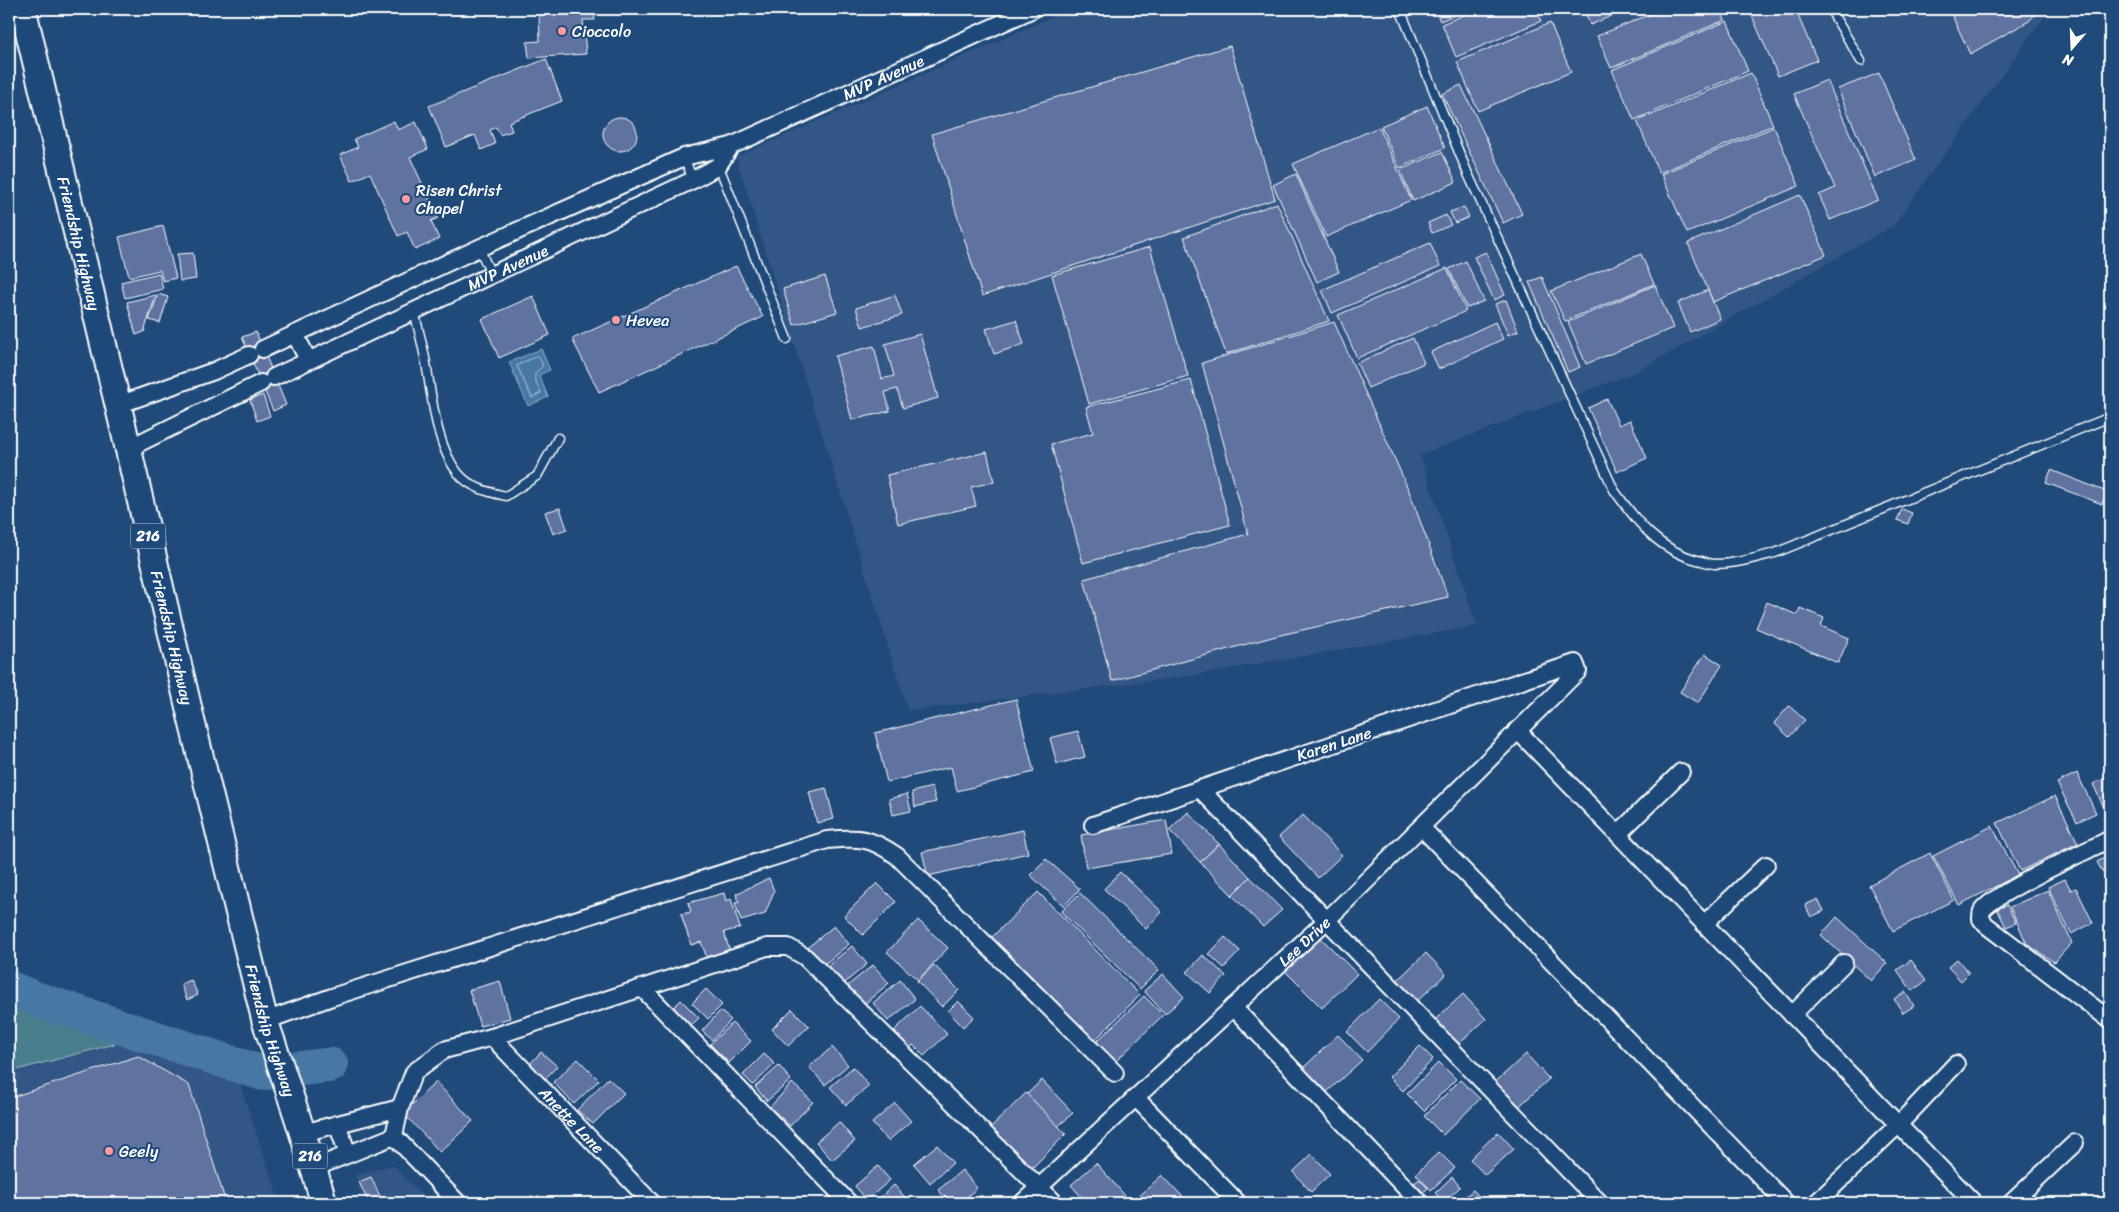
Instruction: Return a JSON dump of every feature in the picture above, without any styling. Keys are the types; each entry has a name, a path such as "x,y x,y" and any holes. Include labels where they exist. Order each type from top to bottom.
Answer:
{"main road":[{"name":"Friendship Highway","path":"23,9 265,1021 277,1061 299,1121 324,1203"}],"street":[{"name":"MVP Avenue","path":"127,449 308,360 693,180 731,146 1033,9"},
{"name":"MVP Avenue","path":"118,405 214,370 256,352 479,248 684,157 716,158"},
{"path":"401,285 414,310"},
{"path":"294,334 308,360"},
{"name":"Lee Drive","path":"1022,1203 1326,921 1518,730 1577,667"},
{"name":"Karen Lane","path":"1093,825 1577,667"},
{"path":"1518,730 1974,1203"},
{"path":"1618,834 1681,772"},
{"path":"1200,789 1600,1203"},
{"path":"1421,827 1786,1203"},
{"path":"265,1021 332,997 827,840 854,837 878,843 896,856 1115,1072"},
{"path":"2110,839 2009,891 1982,912 1981,919 2044,971 2110,1020"},
{"path":"1704,924 1766,866"},
{"path":"394,1136 400,1108 414,1072 444,1050 492,1037 767,947 788,947 805,957 1055,1203"},
{"path":"1792,1015 1844,963"},
{"path":"642,988 849,1203"},
{"path":"1233,1007 1420,1203"},
{"name":"Anette Lane","path":"492,1037 652,1203"},
{"path":"1816,1203 1898,1124 1956,1064"},
{"path":"1136,1098 1238,1203"},
{"path":"299,1121 338,1124 400,1108"},
{"path":"338,1124 348,1154"},
{"path":"314,1168 394,1136"},
{"path":"394,1136 458,1203"},
{"path":"2011,1203 2075,1143"}],"lane":[{"path":"1400,9 1468,174 1614,490 1638,523 1658,541 1682,556 1713,564 1738,562 1775,553 2110,417"},
{"path":"1830,9 1861,61"},
{"path":"684,157 693,180"},
{"path":"716,158 787,339"},
{"path":"479,248 491,274"},
{"path":"414,310 426,363 432,406 447,453 459,473 480,489 506,496 537,476 558,438"}],"shaded area":[{"path":"1070,9 2050,9 1893,226 1636,372 1420,455 1477,626 1189,676 908,711 736,157"},
{"name":"Geely","path":"137,1038 234,1067 280,1203 9,1203 9,1072"},
{"path":"393,1165 429,1203 364,1203 355,1175"}],"green space":[{"path":"9,995 137,1038 9,1072"}],"water":[{"path":"541,349 550,370 539,375 548,397 528,406 509,362"}],"building":[{"name":"Cioccolo","path":"566,9 594,9 595,20 583,20 586,54 529,58 527,42 540,41 539,15 566,13"},
{"path":"1435,9 1470,9 1440,21"},
{"path":"1478,9 1536,9 1541,21 1456,57 1442,24"},
{"path":"1584,9 1628,9 1590,25"},
{"path":"1663,9 1720,9 1725,20 1611,68 1597,36"},
{"path":"1749,9 1795,9 1817,60 1778,76"},
{"path":"1955,9 2040,9 2029,21 1970,54 1950,11"},
{"path":"1727,21 1748,71 1634,120 1612,70"},
{"path":"1550,23 1571,72 1478,111 1457,62"},
{"path":"1230,46 1275,199 982,296 932,134"},
{"path":"546,59 562,101 509,122 512,131 500,135 496,127 490,130 495,144 481,150 475,135 446,147 429,106"},
{"path":"1751,73 1773,125 1659,173 1637,121"},
{"path":"1879,73 1916,160 1875,177 1838,89"},
{"path":"1827,80 1878,200 1830,220 1819,195 1835,188 1794,94"},
{"path":"1461,85 1522,214 1503,223 1442,94"},
{"path":"1427,106 1445,148 1399,168 1381,126"},
{"path":"620,117 632,122 637,134 632,146 620,151 608,146 603,134 608,122"},
{"name":"Risen Christ Chapel","path":"394,121 398,130 416,122 428,149 410,157 438,218 431,221 439,239 415,250 407,232 398,236 370,173 352,181 340,155 358,147 354,139"},
{"path":"1379,127 1411,200 1326,237 1293,164"},
{"path":"1774,127 1799,186 1687,233 1661,174"},
{"path":"1442,152 1456,182 1413,201 1400,170"},
{"path":"1296,174 1339,272 1317,282 1273,185"},
{"path":"1800,195 1826,255 1713,302 1688,243"},
{"path":"1277,203 1329,321 1226,354 1184,237"},
{"path":"1464,207 1469,217 1455,223 1450,212"},
{"path":"1446,215 1451,225 1432,233 1428,223"},
{"path":"163,226 176,278 163,281 160,270 129,277 119,237"},
{"path":"1430,243 1440,266 1332,313 1322,290"},
{"path":"1150,247 1188,376 1089,404 1052,275"},
{"path":"1486,252 1505,295 1494,300 1474,257"},
{"path":"193,253 196,279 180,281 177,254"},
{"path":"1641,254 1654,284 1565,321 1551,291"},
{"path":"1466,261 1484,301 1467,308 1449,269"},
{"path":"736,266 763,317 599,392 572,339"},
{"path":"1447,268 1466,311 1357,358 1338,315"},
{"path":"159,273 163,289 125,298 121,282"},
{"path":"825,276 837,312 794,325 783,289"},
{"path":"1542,277 1580,367 1568,372 1529,282"},
{"path":"1655,285 1673,328 1586,364 1568,322"},
{"path":"1708,290 1720,319 1690,332 1678,303"},
{"path":"158,294 168,297 160,323 149,320"},
{"path":"156,295 144,332 136,335 127,302"},
{"path":"895,295 902,315 862,327 856,308"},
{"path":"533,296 550,335 499,358 482,319"},
{"path":"1506,300 1518,331 1508,335 1495,304"},
{"path":"1016,320 1024,344 994,354 986,329"},
{"path":"1334,322 1409,491 1448,597 1276,636 1112,681 1084,579 1248,534 1202,363"},
{"path":"1495,322 1503,339 1439,369 1431,352"},
{"path":"256,332 286,405 273,411 242,337"},
{"path":"920,334 938,398 903,408 897,389 885,392 890,411 852,420 835,356 874,346 882,379 894,376 885,344"},
{"path":"2110,336 2110,354 2104,338"},
{"path":"1413,338 1424,363 1368,388 1357,363"},
{"path":"1191,380 1230,525 1083,563 1051,444 1093,433 1086,407"},
{"path":"263,395 270,416 257,421 250,400"},
{"path":"1607,399 1619,425 1630,420 1647,458 1617,472 1588,408"},
{"path":"987,452 994,482 971,487 976,506 898,524 887,475"},
{"path":"2051,470 2107,492 2102,504 2046,483"},
{"path":"560,508 567,529 553,534 545,512"},
{"path":"1902,509 1912,513 1908,524 1897,520"},
{"path":"1767,602 1797,615 1800,608 1824,618 1821,626 1849,638 1838,663 1756,628"},
{"path":"1705,654 1722,665 1698,703 1680,692"},
{"path":"1016,699 1034,772 957,791 951,767 887,782 875,733"},
{"path":"1789,706 1805,720 1789,737 1774,723"},
{"path":"1078,731 1085,757 1057,764 1050,738"},
{"path":"2077,773 2096,813 2077,822 2057,783"},
{"path":"2110,776 2110,821 2093,784"},
{"path":"932,787 936,802 915,807 912,792"},
{"path":"826,788 834,819 817,823 809,792"},
{"path":"907,794 911,811 893,815 889,799"},
{"path":"2055,796 2078,843 2020,871 1997,823"},
{"path":"1188,812 1219,844 1200,862 1169,830"},
{"path":"1303,815 1342,855 1318,878 1279,837"},
{"path":"1166,820 1172,854 1086,868 1081,835"},
{"path":"1992,826 2018,875 1959,905 1933,856"},
{"path":"1023,830 1028,853 928,876 922,852"},
{"path":"1219,844 1250,877 1232,895 1200,862"},
{"path":"1930,853 1954,900 1893,931 1869,885"},
{"path":"2110,855 2110,869 2103,873 2097,862"},
{"path":"1046,859 1080,889 1064,906 1030,875"},
{"path":"1120,872 1162,912 1146,929 1104,889"},
{"path":"1250,877 1282,910 1263,927 1232,895"},
{"path":"769,878 774,891 765,914 741,921 735,903 739,902 736,894"},
{"path":"2065,879 2071,890 2076,888 2093,923 2071,934 2048,887"},
{"path":"877,883 896,902 863,935 844,916"},
{"path":"2048,890 2072,943 2054,962 2027,944 2010,907"},
{"path":"1038,892 1140,995 1092,1043 990,939"},
{"path":"724,893 726,901 731,899 740,928 724,932 730,952 707,958 701,942 691,945 681,914 691,912 688,903"},
{"path":"1080,893 1159,970 1140,989 1061,912"},
{"path":"1818,899 1824,911 1811,917 1805,905"},
{"path":"2007,905 2016,923 2006,927 1997,909"},
{"path":"1837,917 1887,963 1871,981 1821,935"},
{"path":"918,920 948,948 918,980 887,952"},
{"path":"834,926 849,944 822,966 807,948"},
{"path":"1225,937 1240,951 1224,968 1209,954"},
{"path":"1320,937 1357,974 1322,1008 1285,971"},
{"path":"852,946 867,964 840,987 825,968"},
{"path":"1426,953 1446,974 1411,1007 1391,986"},
{"path":"1203,955 1226,976 1210,993 1187,972"},
{"path":"1957,959 1969,973 1961,981 1948,967"},
{"path":"1911,960 1926,981 1912,991 1897,970"},
{"path":"873,965 889,983 862,1006 846,987"},
{"path":"934,965 959,990 942,1007 917,981"},
{"path":"1163,974 1184,997 1165,1014 1144,991"},
{"path":"191,980 198,995 187,1000 181,984"},
{"path":"900,980 915,999 888,1021 873,1003"},
{"path":"500,981 510,1018 480,1026 469,990"},
{"path":"706,989 722,1005 708,1019 692,1003"},
{"path":"1905,992 1914,1006 1903,1013 1894,999"},
{"path":"1463,994 1486,1019 1450,1052 1427,1027"},
{"path":"1144,996 1163,1015 1114,1063 1095,1043"},
{"path":"1379,999 1399,1019 1367,1052 1347,1032"},
{"path":"681,1000 699,1018 689,1027 672,1009"},
{"path":"958,1001 974,1017 963,1027 948,1011"},
{"path":"920,1006 947,1034 924,1056 913,1045 909,1049 893,1032"},
{"path":"792,1009 809,1026 788,1046 772,1029"},
{"path":"720,1011 731,1020 712,1040 702,1031"},
{"path":"732,1023 751,1041 729,1063 710,1044"},
{"path":"1338,1035 1362,1060 1326,1093 1303,1068"},
{"path":"1420,1046 1433,1059 1403,1091 1389,1077"},
{"path":"832,1047 848,1065 825,1085 809,1067"},
{"path":"541,1052 557,1066 544,1080 529,1065"},
{"path":"764,1054 775,1064 753,1085 743,1075"},
{"path":"1526,1054 1549,1079 1513,1112 1490,1087"},
{"name":"Geely","path":"138,1056 189,1085 226,1203 9,1203 9,1098"},
{"path":"578,1059 599,1080 574,1104 553,1082"},
{"path":"1439,1062 1456,1079 1424,1111 1407,1094"},
{"path":"779,1066 791,1080 767,1101 755,1087"},
{"path":"853,1067 869,1086 846,1105 830,1087"},
{"path":"608,1078 624,1093 593,1124 577,1110"},
{"path":"1042,1080 1073,1113 1055,1129 1025,1096"},
{"path":"1460,1080 1480,1099 1443,1135 1424,1116"},
{"path":"436,1082 473,1121 440,1152 403,1113"},
{"path":"792,1083 813,1102 790,1126 770,1107"},
{"path":"1026,1093 1066,1134 1032,1168 990,1128"},
{"path":"895,1103 911,1121 888,1141 872,1123"},
{"path":"839,1122 855,1141 832,1160 816,1142"},
{"path":"1498,1132 1514,1149 1485,1175 1470,1159"},
{"path":"937,1145 953,1163 930,1183 914,1164"},
{"path":"1439,1152 1455,1168 1431,1190 1416,1174"},
{"path":"1312,1154 1330,1174 1311,1192 1293,1172"},
{"path":"1096,1163 1128,1199 1123,1203 1087,1203 1071,1185"},
{"path":"878,1166 890,1180 867,1200 855,1186"},
{"path":"962,1170 977,1188 960,1203 950,1203 938,1190"},
{"path":"1162,1175 1183,1197 1177,1203 1132,1203"},
{"path":"371,1177 383,1203 369,1203 359,1182"},
{"path":"1452,1177 1460,1187 1444,1202 1435,1193"},
{"path":"1419,1179 1428,1188 1417,1198 1408,1189"},
{"path":"894,1185 909,1202 874,1203"},
{"path":"1473,1190 1483,1200 1480,1203 1459,1202"},
{"path":"981,1195 988,1203 972,1203"}],"waterway":[{"path":"9,988 36,999 262,1073 331,1065"}],"place":[{"name":"Cioccolo","path":"562,31"},
{"name":"Risen Christ Chapel","path":"406,199"},
{"name":"Hevea","path":"616,320"},
{"name":"Geely","path":"109,1151"}]}
